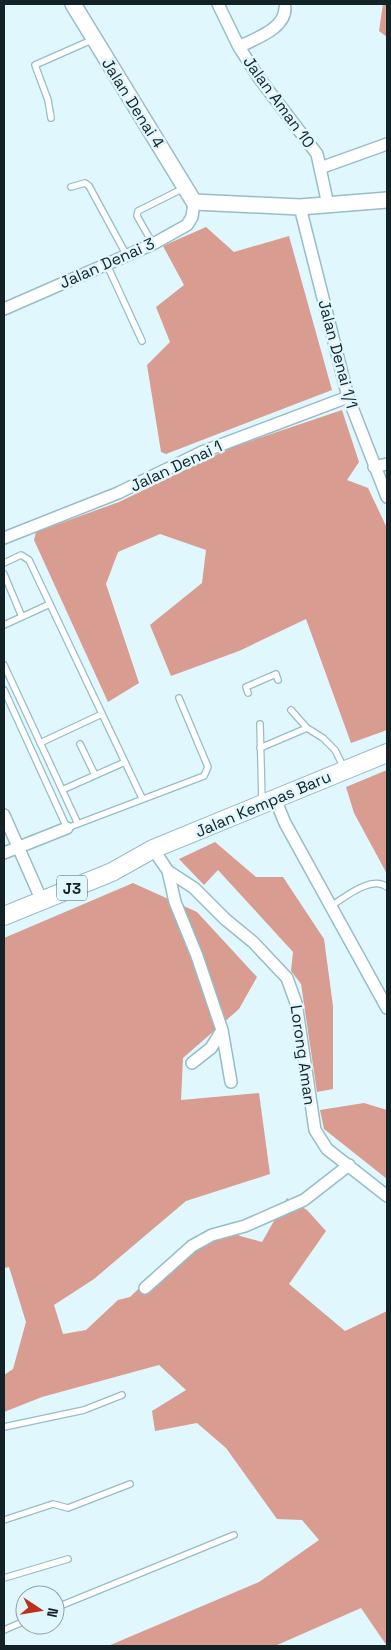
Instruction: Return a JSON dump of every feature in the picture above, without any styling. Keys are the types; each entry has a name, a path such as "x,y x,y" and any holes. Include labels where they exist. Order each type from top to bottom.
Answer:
{"main road":[{"name":"Jalan Kempas Baru","path":"4,916 112,872 146,853 387,753"},
{"name":"Jalan Kempas Baru","path":"4,906 109,863 146,853"}],"street":[{"name":"Jalan Denai 4","path":"73,4 194,202"},
{"name":"Jalan Aman 10","path":"218,4 239,47 273,98 317,154 328,205"},
{"path":"239,47 282,22 285,16 285,8"},
{"path":"320,168 387,144"},
{"path":"194,202 300,207 387,200"},
{"name":"Jalan Denai 3","path":"4,309 127,256 187,225 192,217 194,202"},
{"name":"Jalan Denai 1/1","path":"300,207 348,397 387,497"},
{"name":"Jalan Denai 1","path":"4,538 118,493 202,452 348,397"},
{"path":"374,467 387,464"},
{"path":"269,801 285,823 387,1008"},
{"path":"4,815 38,892"},
{"path":"4,853 73,826"},
{"name":"Lorong Aman","path":"146,853 168,871 194,888 225,919 253,942 287,978 296,1003 313,1126 325,1146 387,1196"},
{"path":"168,871 175,902 197,956 222,1030 231,1082"},
{"path":"192,1063 211,1048 222,1030"},
{"path":"145,1288 192,1246 212,1235 245,1226 297,1204 349,1165"}],"lane":[{"path":"51,118 48,100 35,65 94,40"},
{"path":"71,187 84,184 89,186 127,256"},
{"path":"153,244 137,216 138,211 185,187"},
{"path":"107,265 142,341"},
{"path":"4,563 18,556 27,557 142,798"},
{"path":"4,574 22,617"},
{"path":"4,625 50,604"},
{"path":"4,665 62,790 73,826"},
{"path":"248,693 246,687 276,674 278,680"},
{"path":"4,690 73,826"},
{"path":"73,826 142,798 204,776 208,767 179,698"},
{"path":"292,710 307,728 323,738 335,750 345,770"},
{"path":"40,743 102,714"},
{"path":"260,724 260,748 269,801"},
{"path":"260,748 307,728"},
{"path":"80,744 95,775"},
{"path":"62,790 125,762"},
{"path":"331,906 368,885 376,883 387,887"},
{"path":"4,1427 84,1410 122,1395"},
{"path":"4,1520 53,1504 68,1508 130,1484"},
{"path":"65,1604 234,1535"},
{"path":"4,1578 68,1559"}],"shaded area":[{"path":"383,4 387,4 387,37 379,31"},
{"path":"206,227 234,252 289,236 332,390 166,454 161,452 147,365 170,342 156,307 184,285 163,246"},
{"path":"342,410 359,462 347,480 368,488 387,528 387,730 351,743 306,619 239,651 171,676 150,625 202,583 206,550 160,534 118,552 106,584 139,683 108,702 34,540 36,532 119,502 230,448"},
{"path":"387,770 387,874 354,813 346,787"},
{"path":"215,842 256,877 283,877 324,939 333,1006 333,1089 317,1092 301,984 291,971 293,952 218,870 204,885 179,859"},
{"path":"133,883 197,912 257,977 239,1009 183,1058 181,1100 259,1093 270,1174 186,1201 94,1279 54,1305 63,1334 86,1330 118,1300 130,1297 172,1257 228,1227 240,1236 262,1242 287,1198 307,1210 326,1231 289,1284 345,1331 387,1311 387,1646 361,1608 275,1646 108,1646 259,1582 319,1540 302,1520 277,1519 226,1448 197,1423 155,1431 152,1411 186,1390 159,1365 42,1397 4,1412 4,1375 13,1369 26,1322 9,1267 4,1268 4,938"},
{"path":"364,1103 387,1110 387,1179 324,1129 320,1110"}]}
